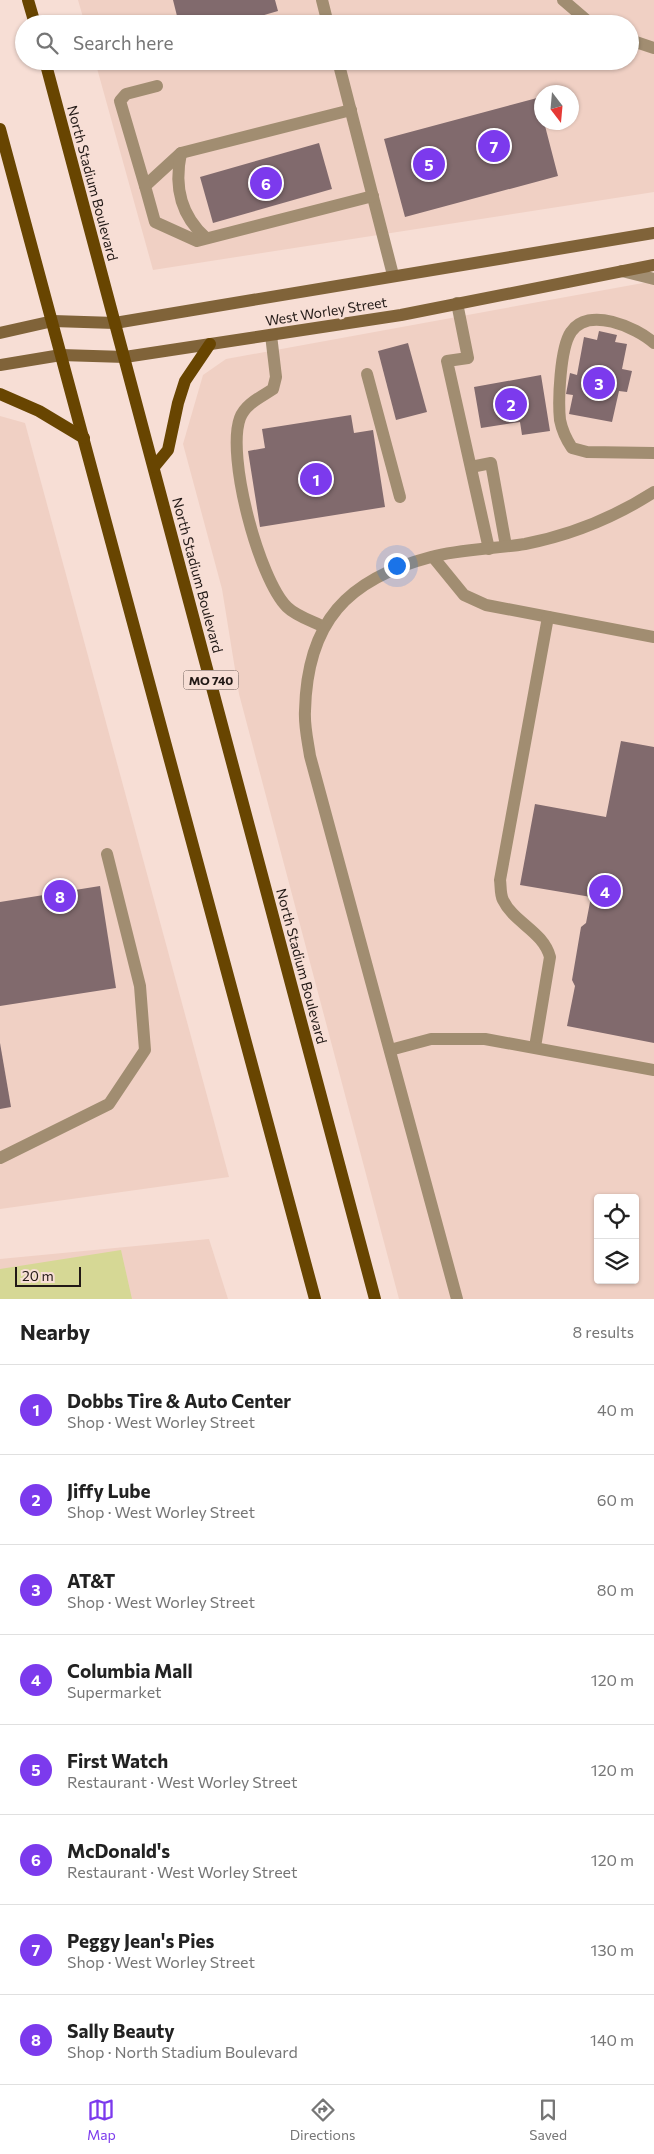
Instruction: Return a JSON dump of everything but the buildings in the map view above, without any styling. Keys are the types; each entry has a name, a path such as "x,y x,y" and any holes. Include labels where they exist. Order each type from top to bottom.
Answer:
{"main road":[{"path":"28,0 32,15"},
{"name":"North Stadium Boulevard","path":"47,70 375,1299"},
{"path":"0,129 315,1299"},
{"path":"154,467 168,450 178,403 185,381 210,344"},
{"path":"0,394 39,411 84,438"}],"street":[{"name":"West Worley Street","path":"0,333 53,321 116,323 654,232"},
{"name":"West Worley Street","path":"0,365 61,355 125,357 401,315 654,265"}],"lane":[{"path":"322,0 326,15"},
{"path":"563,0 580,15"},
{"path":"639,43 654,48"},
{"path":"340,70 393,276"},
{"path":"157,86 126,94 120,101 155,222 197,241 373,196"},
{"path":"145,186 181,153 351,110"},
{"path":"181,153 177,173 179,194 186,215 194,228 206,238"},
{"path":"620,271 654,279"},
{"path":"457,303 468,358 448,362 489,549"},
{"path":"654,343 642,332 621,323 599,319 580,325 571,332 565,351 560,386 560,411 564,436 572,448 587,452 654,453"},
{"path":"271,334 276,377 273,389 249,404 240,417 235,452 252,529 265,569 275,592 288,608 324,627"},
{"path":"367,374 400,497"},
{"path":"471,467 491,463 506,546"},
{"path":"457,1299 310,756 304,713 307,680 313,652 324,627 348,595 386,571 433,557 526,544 584,528 637,503 654,492"},
{"path":"433,557 464,595 486,605 654,637"},
{"path":"535,1047 550,957 547,945 513,914 502,898 500,880 548,617"},
{"path":"0,1158 109,1104 145,1050 140,986 107,854"},
{"path":"390,1050 431,1039 484,1038 654,1070"}],"shaded area":[{"path":"78,0 654,0 654,192 153,270 97,70 639,70 639,15 82,15"},
{"path":"654,281 654,1299 399,1299 239,694 222,589 183,444 203,375 226,359"},
{"path":"0,416 25,423 229,1177 0,1209"},
{"path":"209,1239 228,1299 0,1299 0,1259"}],"green space":[{"path":"121,1250 132,1299 0,1299 0,1269"}],"place":[{"name":"Peggy Jean's Pies","path":"494,146"},
{"name":"First Watch","path":"429,164"},
{"name":"McDonald's","path":"266,183"},
{"name":"AT&T","path":"599,383"},
{"name":"Jiffy Lube","path":"511,404"},
{"name":"Dobbs Tire & Auto Center","path":"316,479"},
{"name":"Columbia Mall","path":"605,891"},
{"name":"Sally Beauty","path":"60,896"}]}
